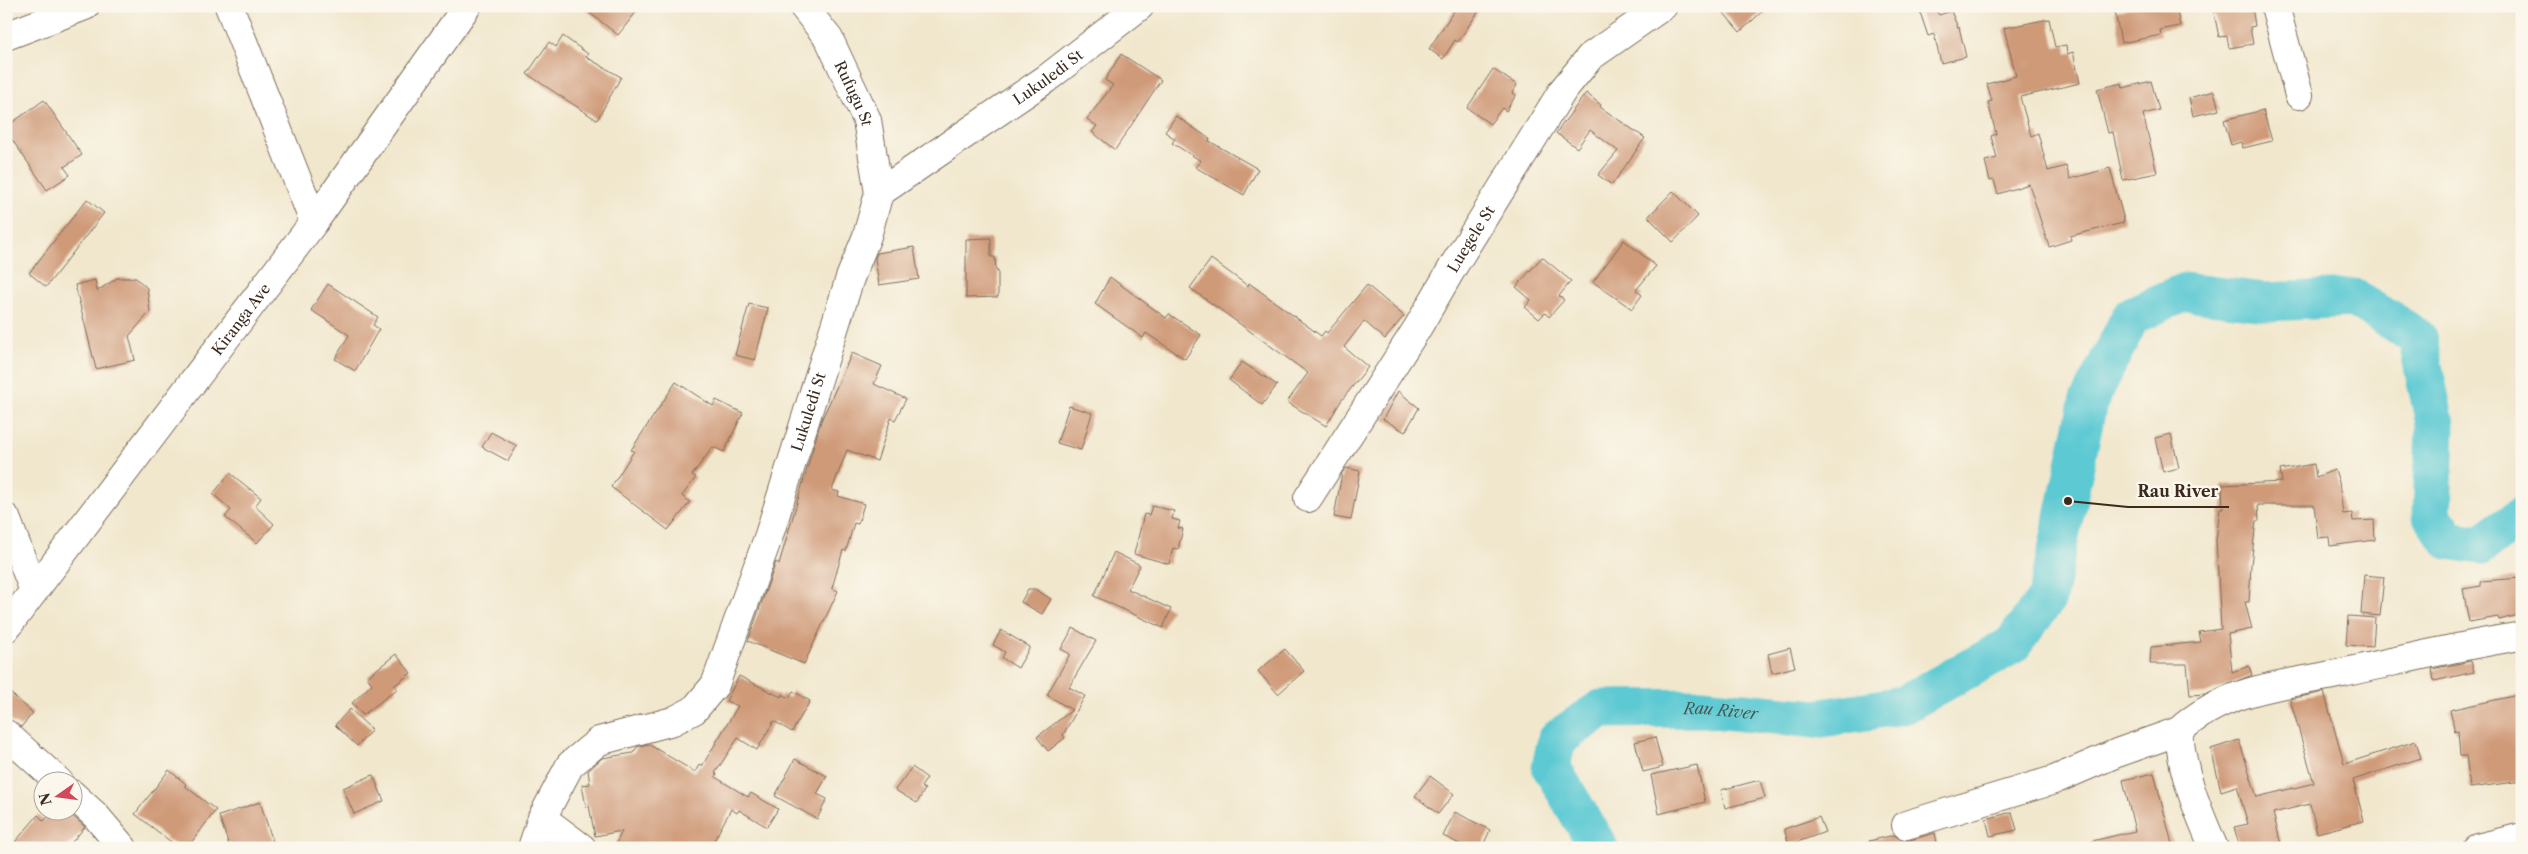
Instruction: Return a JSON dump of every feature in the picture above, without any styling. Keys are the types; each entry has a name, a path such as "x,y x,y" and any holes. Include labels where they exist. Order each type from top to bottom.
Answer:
{"street":[{"path":"6,36 85,6"},
{"path":"229,6 273,113 314,222"},
{"name":"Kiranga Ave","path":"6,628 314,222 467,6"},
{"name":"Rufugu St","path":"803,6 829,39 867,120 879,193"},
{"name":"Lukuledi St","path":"532,848 542,818 570,766 599,740 673,721 694,710 715,685 769,535 850,278 868,236 879,193 1046,79 1140,6"},
{"name":"Luegele St","path":"1308,498 1418,327 1454,265 1563,90 1590,56 1663,6"},
{"path":"2275,6 2298,95"},
{"path":"6,518 34,590"},
{"path":"1906,825 2054,780 2117,753 2180,731 2189,722 2218,703 2257,689 2340,673 2470,644 2522,636"},
{"path":"2180,731 2181,755 2201,818 2214,848"},
{"path":"6,734 48,772"},
{"path":"82,803 95,815 123,848"},
{"path":"542,818 582,848"},
{"path":"2477,848 2522,837"}],"building":[{"path":"581,6 641,6 618,35"},
{"path":"1457,6 1482,6 1458,42 1455,40 1443,59 1429,49"},
{"path":"1718,6 1768,6 1740,32"},
{"path":"1918,6 1933,6 1939,15 1951,11 1959,27 1966,57 1941,63 1934,34 1928,36"},
{"path":"2142,6 2176,6 2180,26 2160,30 2161,35 2121,43 2115,11"},
{"path":"2252,6 2255,26 2250,27 2253,44 2229,48 2227,36 2219,37 2213,8"},
{"path":"2049,19 2055,47 2066,45 2067,54 2073,52 2080,83 2020,97 2031,136 2038,133 2048,171 2066,166 2070,179 2110,168 2124,220 2123,223 2070,236 2071,240 2049,247 2029,184 1998,194 1994,180 1990,181 1985,161 1997,158 1991,136 1996,134 1988,102 1992,101 1987,84 2016,76 2004,28"},
{"path":"563,36 588,54 586,57 621,77 597,120 527,74 549,42 556,47"},
{"path":"1121,54 1161,80 1115,150 1092,132 1097,126 1087,119 1113,85 1105,80"},
{"path":"1493,69 1517,85 1512,93 1516,95 1506,111 1502,108 1490,124 1467,108"},
{"path":"2151,81 2159,110 2143,114 2157,173 2123,180 2113,132 2108,133 2097,89 2122,83 2123,88"},
{"path":"2214,91 2219,110 2193,116 2189,98"},
{"path":"1586,93 1601,105 1600,107 1645,138 1612,185 1598,175 1618,151 1590,130 1577,148 1556,133"},
{"path":"44,100 82,155 64,167 70,175 47,190 6,131 6,127"},
{"path":"2263,110 2272,141 2243,148 2241,142 2231,145 2224,120"},
{"path":"1176,116 1210,139 1209,141 1258,169 1244,195 1195,167 1201,161 1172,143 1175,139 1165,132"},
{"path":"1673,191 1698,216 1673,242 1648,217"},
{"path":"87,199 104,213 46,287 29,273"},
{"path":"991,238 991,257 995,257 996,271 998,271 998,297 966,298 966,239"},
{"path":"1624,240 1656,266 1636,290 1642,295 1632,309 1593,282"},
{"path":"914,247 919,279 879,285 875,258 877,253"},
{"path":"1542,257 1571,281 1559,296 1564,300 1549,317 1545,313 1539,319 1525,307 1531,300 1516,287"},
{"path":"1211,259 1248,286 1249,283 1321,336 1325,331 1327,333 1367,285 1404,316 1385,339 1364,321 1344,347 1368,367 1341,401 1326,426 1287,402 1308,373 1190,288"},
{"path":"1110,277 1166,318 1169,314 1201,335 1185,359 1146,333 1143,338 1095,304"},
{"path":"117,278 136,278 147,288 150,312 129,336 135,360 96,369 75,285 95,280 97,291"},
{"path":"328,284 378,317 373,325 379,329 355,371 335,359 349,335 311,310"},
{"path":"749,304 768,308 755,360 735,355"},
{"path":"852,353 882,366 874,384 906,399 895,420 891,418 877,461 847,450 832,490 839,492 838,496 864,504 858,524 854,523 846,551 843,550 832,588 838,591 804,664 748,641 776,562 779,564 821,421"},
{"path":"1242,362 1277,385 1262,405 1229,380"},
{"path":"676,382 713,406 716,400 743,413 724,452 713,447 692,475 696,477 682,496 690,502 668,530 611,487 634,451 631,450"},
{"path":"1398,391 1419,408 1405,432 1383,419"},
{"path":"1069,406 1092,413 1081,450 1057,443"},
{"path":"491,432 517,446 508,461 482,447"},
{"path":"2171,434 2179,468 2163,472 2155,438"},
{"path":"2314,464 2316,477 2335,470 2339,482 2343,514 2352,513 2353,521 2374,520 2375,540 2330,546 2329,537 2318,538 2314,505 2258,505 2259,521 2256,521 2249,602 2245,602 2252,629 2228,634 2232,672 2249,666 2252,675 2205,694 2190,695 2187,664 2150,664 2151,647 2201,642 2199,632 2221,629 2216,540 2220,509 2223,509 2222,485 2282,482 2280,470"},
{"path":"1346,468 1360,471 1351,520 1334,517 1342,473"},
{"path":"230,473 261,498 255,506 274,524 257,543 225,517 231,510 213,494"},
{"path":"1152,506 1174,511 1172,519 1180,521 1178,528 1183,529 1178,549 1173,548 1169,564 1134,554 1144,514 1149,515"},
{"path":"1114,552 1140,565 1128,589 1171,609 1163,628 1094,596"},
{"path":"2364,575 2384,577 2380,616 2361,614"},
{"path":"2522,578 2522,614 2499,620 2498,617 2469,622 2463,589 2481,586 2481,581"},
{"path":"1028,589 1035,589 1051,599 1042,614 1021,602"},
{"path":"2348,616 2375,618 2373,647 2346,645"},
{"path":"1073,628 1096,641 1069,687 1085,696 1063,735 1065,738 1048,751 1037,737 1072,710 1047,695 1070,654 1061,649"},
{"path":"1001,630 1030,647 1018,668 1002,658 1005,652 993,645"},
{"path":"1790,648 1795,667 1772,673 1768,654"},
{"path":"1285,649 1304,671 1278,694 1258,671"},
{"path":"396,654 411,673 394,686 397,689 363,715 352,703 372,684 367,677"},
{"path":"2471,661 2474,672 2434,681 2432,669"},
{"path":"739,676 781,697 782,694 789,698 793,691 810,701 792,732 774,721 757,750 738,738 715,773 717,774 715,777 748,797 751,793 778,809 767,827 739,810 737,813 731,809 710,848 614,848 622,831 595,836 589,806 586,807 582,785 590,784 588,771 602,758 633,753 637,747 648,744 695,772 699,765 702,766 738,706 726,701"},
{"path":"6,689 33,713 21,727 6,719"},
{"path":"2324,692 2344,764 2416,741 2421,758 2353,780 2364,821 2317,833 2310,804 2273,813 2281,844 2266,848 2240,848 2234,827 2248,824 2237,786 2221,791 2211,749 2239,740 2257,797 2314,783 2290,699"},
{"path":"2522,694 2522,781 2470,788 2466,756 2460,756 2458,731 2455,732 2450,710"},
{"path":"350,709 372,730 357,746 335,725"},
{"path":"1655,737 1663,767 1643,772 1635,742"},
{"path":"795,759 827,776 817,794 827,799 817,819 775,796"},
{"path":"1697,765 1705,802 1659,814 1651,775"},
{"path":"912,767 927,778 921,787 925,789 917,803 895,790"},
{"path":"169,770 186,784 185,786 216,810 187,848 179,848 135,814"},
{"path":"2154,773 2173,848 2093,848 2092,841 2135,831 2123,780"},
{"path":"373,775 384,801 354,814 343,788"},
{"path":"1430,776 1454,794 1438,814 1415,796"},
{"path":"1760,780 1765,798 1725,808 1721,790"},
{"path":"260,802 275,848 230,848 219,816"},
{"path":"1455,812 1490,830 1482,848 1468,848 1443,836"},
{"path":"2012,812 2017,830 1990,836 1986,819"},
{"path":"1819,817 1825,832 1789,845 1784,829"},
{"path":"32,822 79,822 85,827 67,848 10,848"},
{"path":"1935,833 1938,848 1870,848 1869,841 1894,835 1902,840 1910,840"}],"waterway":[{"name":"Rau River","path":"1599,848 1551,767 1557,739 1601,709 1702,708 1816,719 1903,705 2012,645 2047,598 2088,403 2131,316 2185,292 2266,302 2354,298 2417,337 2435,424 2432,516 2449,540 2481,545 2522,516"}],"place":[{"name":"Rau River","path":"2068,501"}]}
